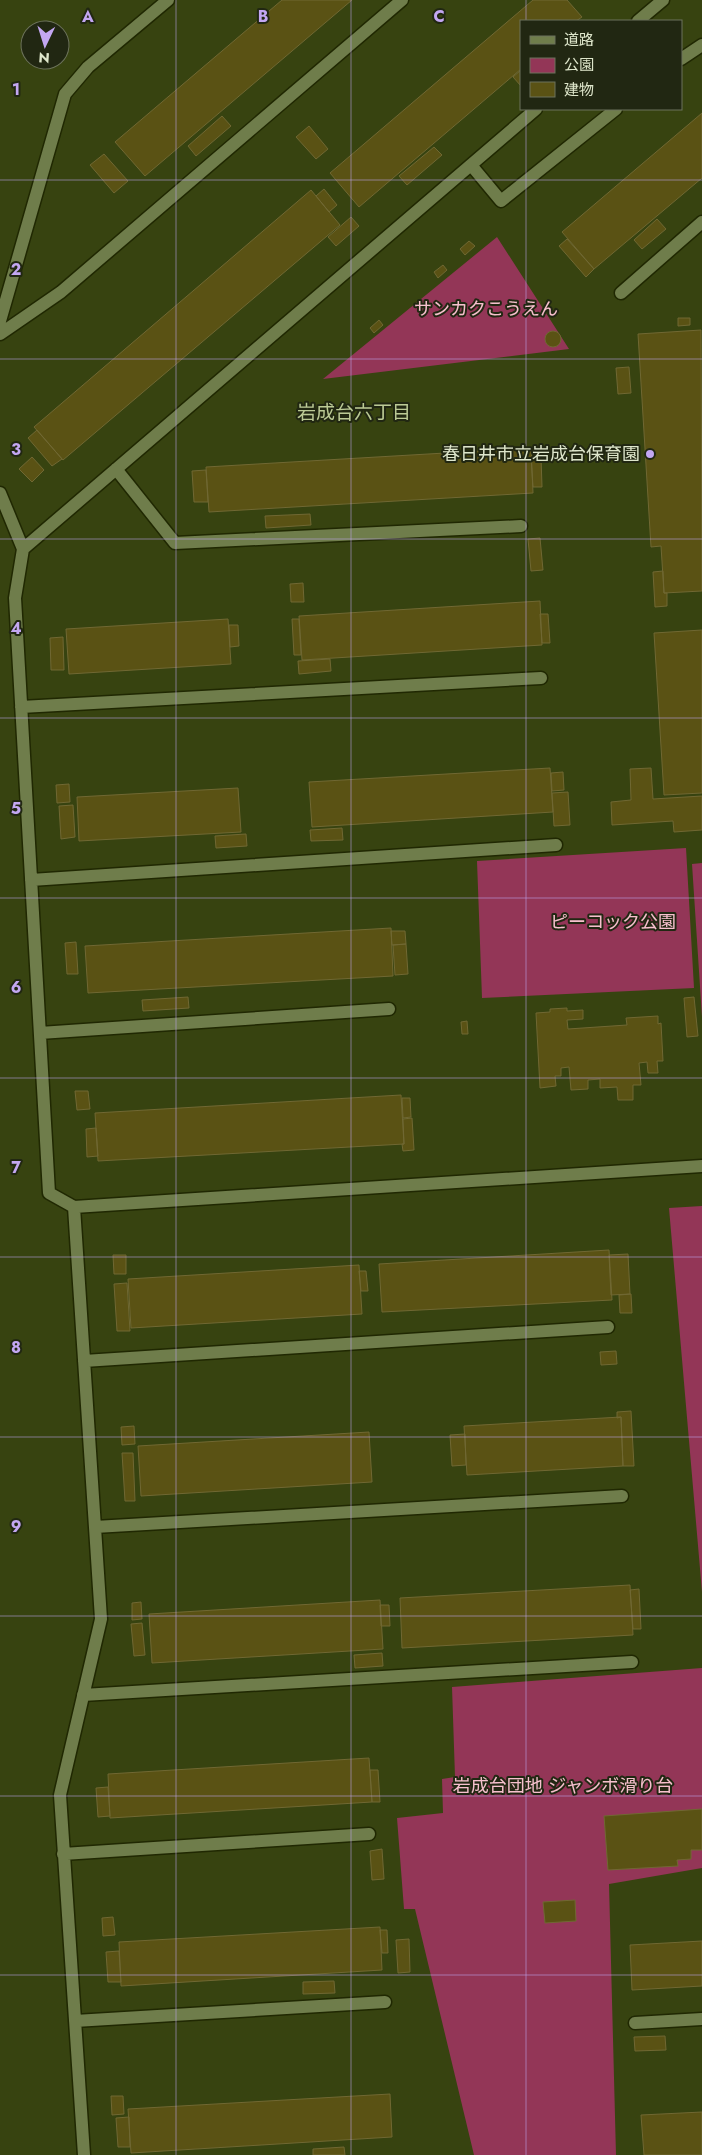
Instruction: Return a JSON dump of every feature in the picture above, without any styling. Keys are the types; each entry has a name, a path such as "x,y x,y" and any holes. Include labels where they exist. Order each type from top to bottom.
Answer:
{"street":[{"path":"0,321 64,94 88,67 168,0"},
{"path":"0,334 61,292 402,0"},
{"path":"639,20 656,2"},
{"path":"682,58 702,45"},
{"path":"23,549 535,110"},
{"path":"470,165 501,201 615,110"},
{"path":"621,293 702,222"},
{"path":"116,469 175,543 521,526"},
{"path":"0,493 23,549 15,598 49,1193 74,1207 702,1166"},
{"path":"21,707 541,678"},
{"path":"31,880 556,846"},
{"path":"40,1033 389,1009"},
{"path":"74,1207 101,1619 60,1795 84,2155"},
{"path":"84,1361 608,1327"},
{"path":"95,1527 622,1496"},
{"path":"83,1695 632,1662"},
{"path":"64,1854 369,1834"},
{"path":"75,2021 385,2002"},
{"path":"635,2023 702,2019"}],"green space":[{"name":"サンカクこうえん","path":"497,237 569,349 323,379"},
{"name":"ピーコック公園","path":"686,848 694,988 482,998 477,861"},
{"path":"702,863 702,1017 692,864"},
{"path":"702,1206 702,1592 669,1208"},
{"name":"岩成台団地 ジャンボ滑り台","path":"702,1668 702,1868 609,1884 616,2155 474,2155 415,1909 404,1909 397,1818 443,1813 442,1779 455,1777 452,1687"}],"building":[{"path":"282,0 352,0 145,176 115,142"},
{"path":"533,0 567,0 582,17 578,20 520,20 520,70 359,207 330,173"},
{"path":"520,71 520,85 513,77"},
{"path":"702,113 702,178 594,269 562,232"},
{"path":"222,116 231,126 196,156 188,146"},
{"path":"309,126 328,149 316,159 296,137"},
{"path":"434,147 442,155 407,185 399,176"},
{"path":"104,154 128,181 114,193 90,165"},
{"path":"324,189 337,205 329,212 316,196"},
{"path":"311,190 340,225 63,460 34,427"},
{"path":"351,217 359,226 336,246 328,237"},
{"path":"657,219 666,229 642,249 634,240"},
{"path":"567,239 594,269 586,277 559,246"},
{"path":"469,241 475,246 465,255 460,249"},
{"path":"443,265 447,270 438,278 434,272"},
{"path":"678,318 690,318 690,325 678,326"},
{"path":"379,320 383,325 374,333 370,328"},
{"path":"701,330 702,591 664,593 661,546 651,547 638,334"},
{"path":"553,331 559,333 561,339 559,345 553,347 547,345 545,339 547,333"},
{"path":"629,367 631,393 618,394 616,368"},
{"path":"37,430 62,459 52,466 28,438"},
{"path":"531,448 533,493 209,512 206,467"},
{"path":"32,457 44,470 32,482 19,469"},
{"path":"531,457 541,457 542,487 533,487"},
{"path":"206,470 208,502 194,502 192,471"},
{"path":"310,514 311,525 266,528 265,516"},
{"path":"540,538 543,570 531,571 528,539"},
{"path":"663,571 664,593 667,593 667,606 655,607 653,572"},
{"path":"303,583 304,602 291,602 290,584"},
{"path":"540,601 542,645 302,660 299,616"},
{"path":"540,614 548,614 550,643 542,643"},
{"path":"228,619 231,664 69,674 66,629"},
{"path":"292,619 299,619 301,655 294,655"},
{"path":"229,625 238,625 239,646 230,647"},
{"path":"702,630 702,793 664,795 654,633"},
{"path":"63,637 64,670 51,670 50,638"},
{"path":"330,659 331,671 299,674 298,661"},
{"path":"550,768 553,812 312,827 309,782"},
{"path":"651,768 653,799 702,796 702,830 674,832 673,821 612,825 611,802 631,800 630,769"},
{"path":"563,772 564,790 552,791 551,773"},
{"path":"69,784 70,802 57,803 56,785"},
{"path":"238,788 241,832 79,841 77,797"},
{"path":"568,792 570,825 554,826 552,793"},
{"path":"73,805 75,837 61,839 59,806"},
{"path":"342,828 343,840 311,841 310,830"},
{"path":"246,834 247,846 216,848 215,836"},
{"path":"391,928 393,976 88,993 85,946"},
{"path":"391,931 405,931 406,944 392,945"},
{"path":"76,942 78,974 67,974 65,943"},
{"path":"406,944 408,974 395,975 393,945"},
{"path":"188,997 189,1008 143,1011 142,1000"},
{"path":"694,997 698,1036 687,1037 684,998"},
{"path":"567,1008 567,1011 583,1010 583,1019 567,1020 568,1029 627,1025 626,1018 658,1016 658,1024 661,1023 663,1061 657,1061 658,1073 648,1073 647,1062 639,1063 641,1085 633,1085 633,1100 618,1100 617,1087 600,1088 600,1079 588,1080 588,1089 571,1090 569,1067 561,1068 561,1076 555,1076 556,1086 540,1088 536,1013 550,1012 550,1009"},
{"path":"467,1021 468,1034 462,1034 461,1022"},
{"path":"75,1091 88,1091 90,1109 77,1110"},
{"path":"401,1095 404,1144 98,1161 95,1113"},
{"path":"402,1098 410,1098 411,1117 403,1118"},
{"path":"412,1118 414,1150 403,1151 403,1119"},
{"path":"96,1128 98,1156 87,1157 86,1129"},
{"path":"609,1250 612,1300 382,1312 379,1264"},
{"path":"628,1254 630,1294 611,1295 609,1255"},
{"path":"113,1255 126,1255 126,1274 114,1274"},
{"path":"359,1265 362,1314 131,1328 128,1279"},
{"path":"359,1271 366,1271 368,1291 361,1291"},
{"path":"127,1283 130,1331 117,1331 114,1284"},
{"path":"631,1294 632,1313 620,1313 619,1295"},
{"path":"616,1351 617,1364 601,1365 600,1352"},
{"path":"631,1411 634,1466 623,1466 621,1417 617,1418 617,1412"},
{"path":"621,1417 623,1466 467,1475 464,1426"},
{"path":"134,1426 135,1444 122,1445 121,1427"},
{"path":"369,1432 372,1482 141,1496 138,1446"},
{"path":"465,1434 466,1465 452,1466 450,1435"},
{"path":"122,1453 133,1453 135,1501 125,1501"},
{"path":"630,1585 633,1635 402,1648 400,1598"},
{"path":"639,1589 641,1629 633,1629 630,1590"},
{"path":"380,1600 383,1649 152,1663 149,1614"},
{"path":"141,1602 142,1619 132,1620 132,1603"},
{"path":"380,1605 389,1605 390,1626 381,1626"},
{"path":"142,1623 145,1655 134,1656 131,1624"},
{"path":"382,1653 383,1666 355,1668 354,1655"},
{"path":"369,1758 372,1802 110,1818 108,1774"},
{"path":"370,1770 378,1770 380,1802 372,1802"},
{"path":"108,1787 110,1816 98,1817 96,1788"},
{"path":"702,1809 702,1850 691,1850 691,1859 677,1860 678,1866 608,1870 604,1816"},
{"path":"382,1849 384,1879 372,1880 370,1851"},
{"path":"575,1900 576,1921 545,1923 543,1902"},
{"path":"113,1917 115,1935 103,1936 102,1918"},
{"path":"380,1927 382,1970 121,1986 119,1942"},
{"path":"380,1930 387,1930 388,1953 382,1953"},
{"path":"409,1939 410,1972 398,1973 396,1940"},
{"path":"702,1941 702,1986 632,1990 630,1945"},
{"path":"119,1951 121,1982 108,1982 106,1952"},
{"path":"334,1981 335,1993 303,1994 303,1982"},
{"path":"665,2036 666,2050 635,2051 634,2037"},
{"path":"390,2094 392,2137 131,2153 128,2109"},
{"path":"111,2096 123,2096 124,2114 112,2115"},
{"path":"702,2112 702,2155 644,2155 641,2115"},
{"path":"129,2117 130,2147 118,2147 116,2118"},
{"path":"344,2147 345,2155 313,2155 313,2149"}],"place":[{"name":"春日井市立岩成台保育園","path":"650,454"}],"district":[{"name":"岩成台六丁目","path":"354,412"}]}
